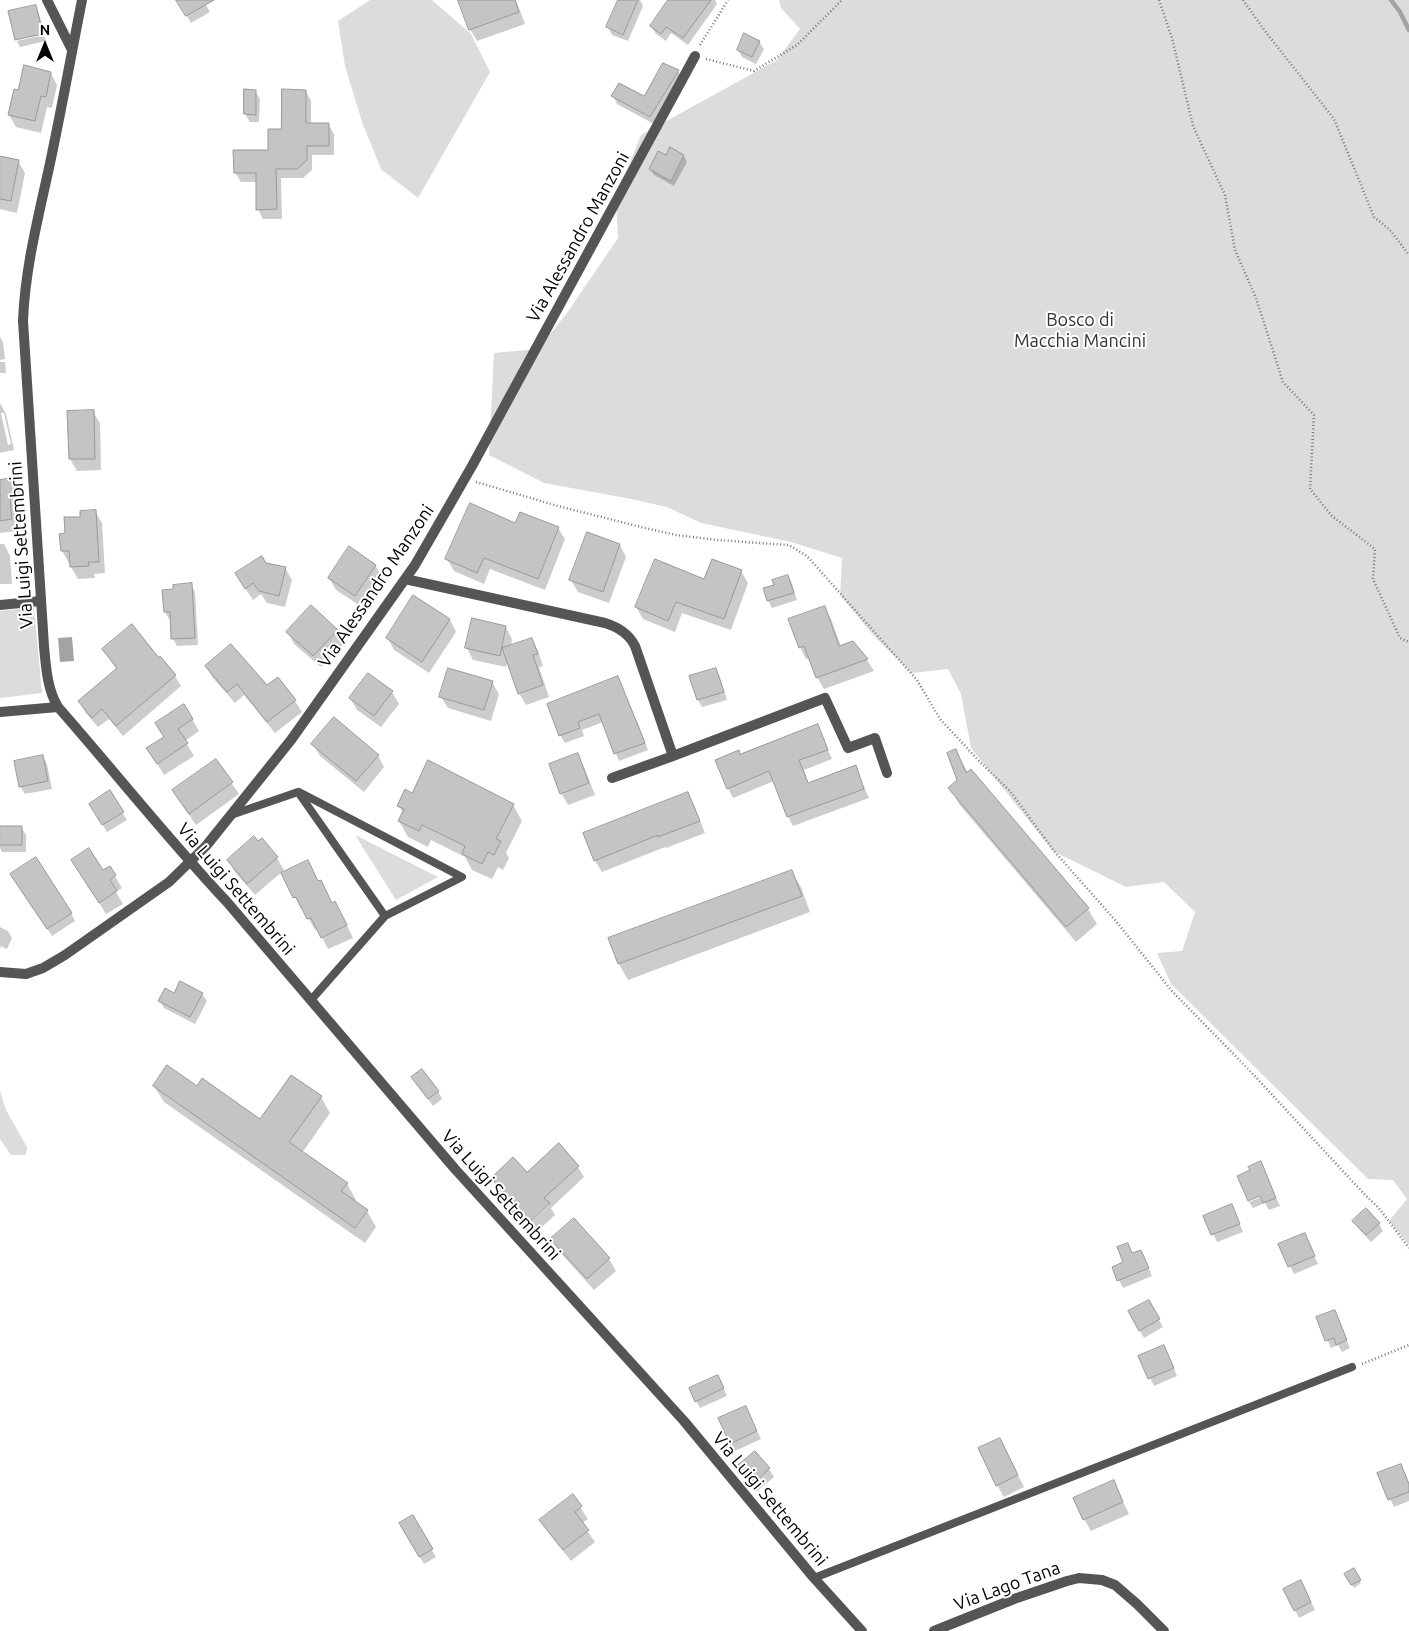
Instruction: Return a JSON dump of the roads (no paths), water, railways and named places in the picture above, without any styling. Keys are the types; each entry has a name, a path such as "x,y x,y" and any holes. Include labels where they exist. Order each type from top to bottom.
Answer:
{"street":[{"path":"47,0 72,50"},
{"name":"Via Luigi Settembrini","path":"82,0 35,235 24,303 24,358 41,601 47,674 51,694 58,707 190,863 311,1000 455,1169 684,1421 814,1578 862,1631"},
{"name":"Via Alessandro Manzoni","path":"0,972 26,974 43,968 158,891 190,863 291,740 415,565 465,478 695,56"},
{"path":"405,579 605,624 623,632 630,638 634,646 673,756"},
{"path":"0,605 41,601"},
{"path":"612,778 825,698 848,748 874,738 888,773"},
{"path":"0,712 58,707"},
{"name":"Via Lago Tana","path":"934,1631 1014,1599 1079,1578 1102,1580 1115,1585 1164,1631"}],"lane":[{"path":"298,792 385,916"},
{"path":"230,816 298,792 462,877 385,916 311,1000"},
{"path":"814,1578 1352,1367"}],"waterway":[{"path":"1391,0 1400,12 1409,30"}],"park label":[{"name":"Bosco di Macchia Mancini","path":"1080,330"}]}
